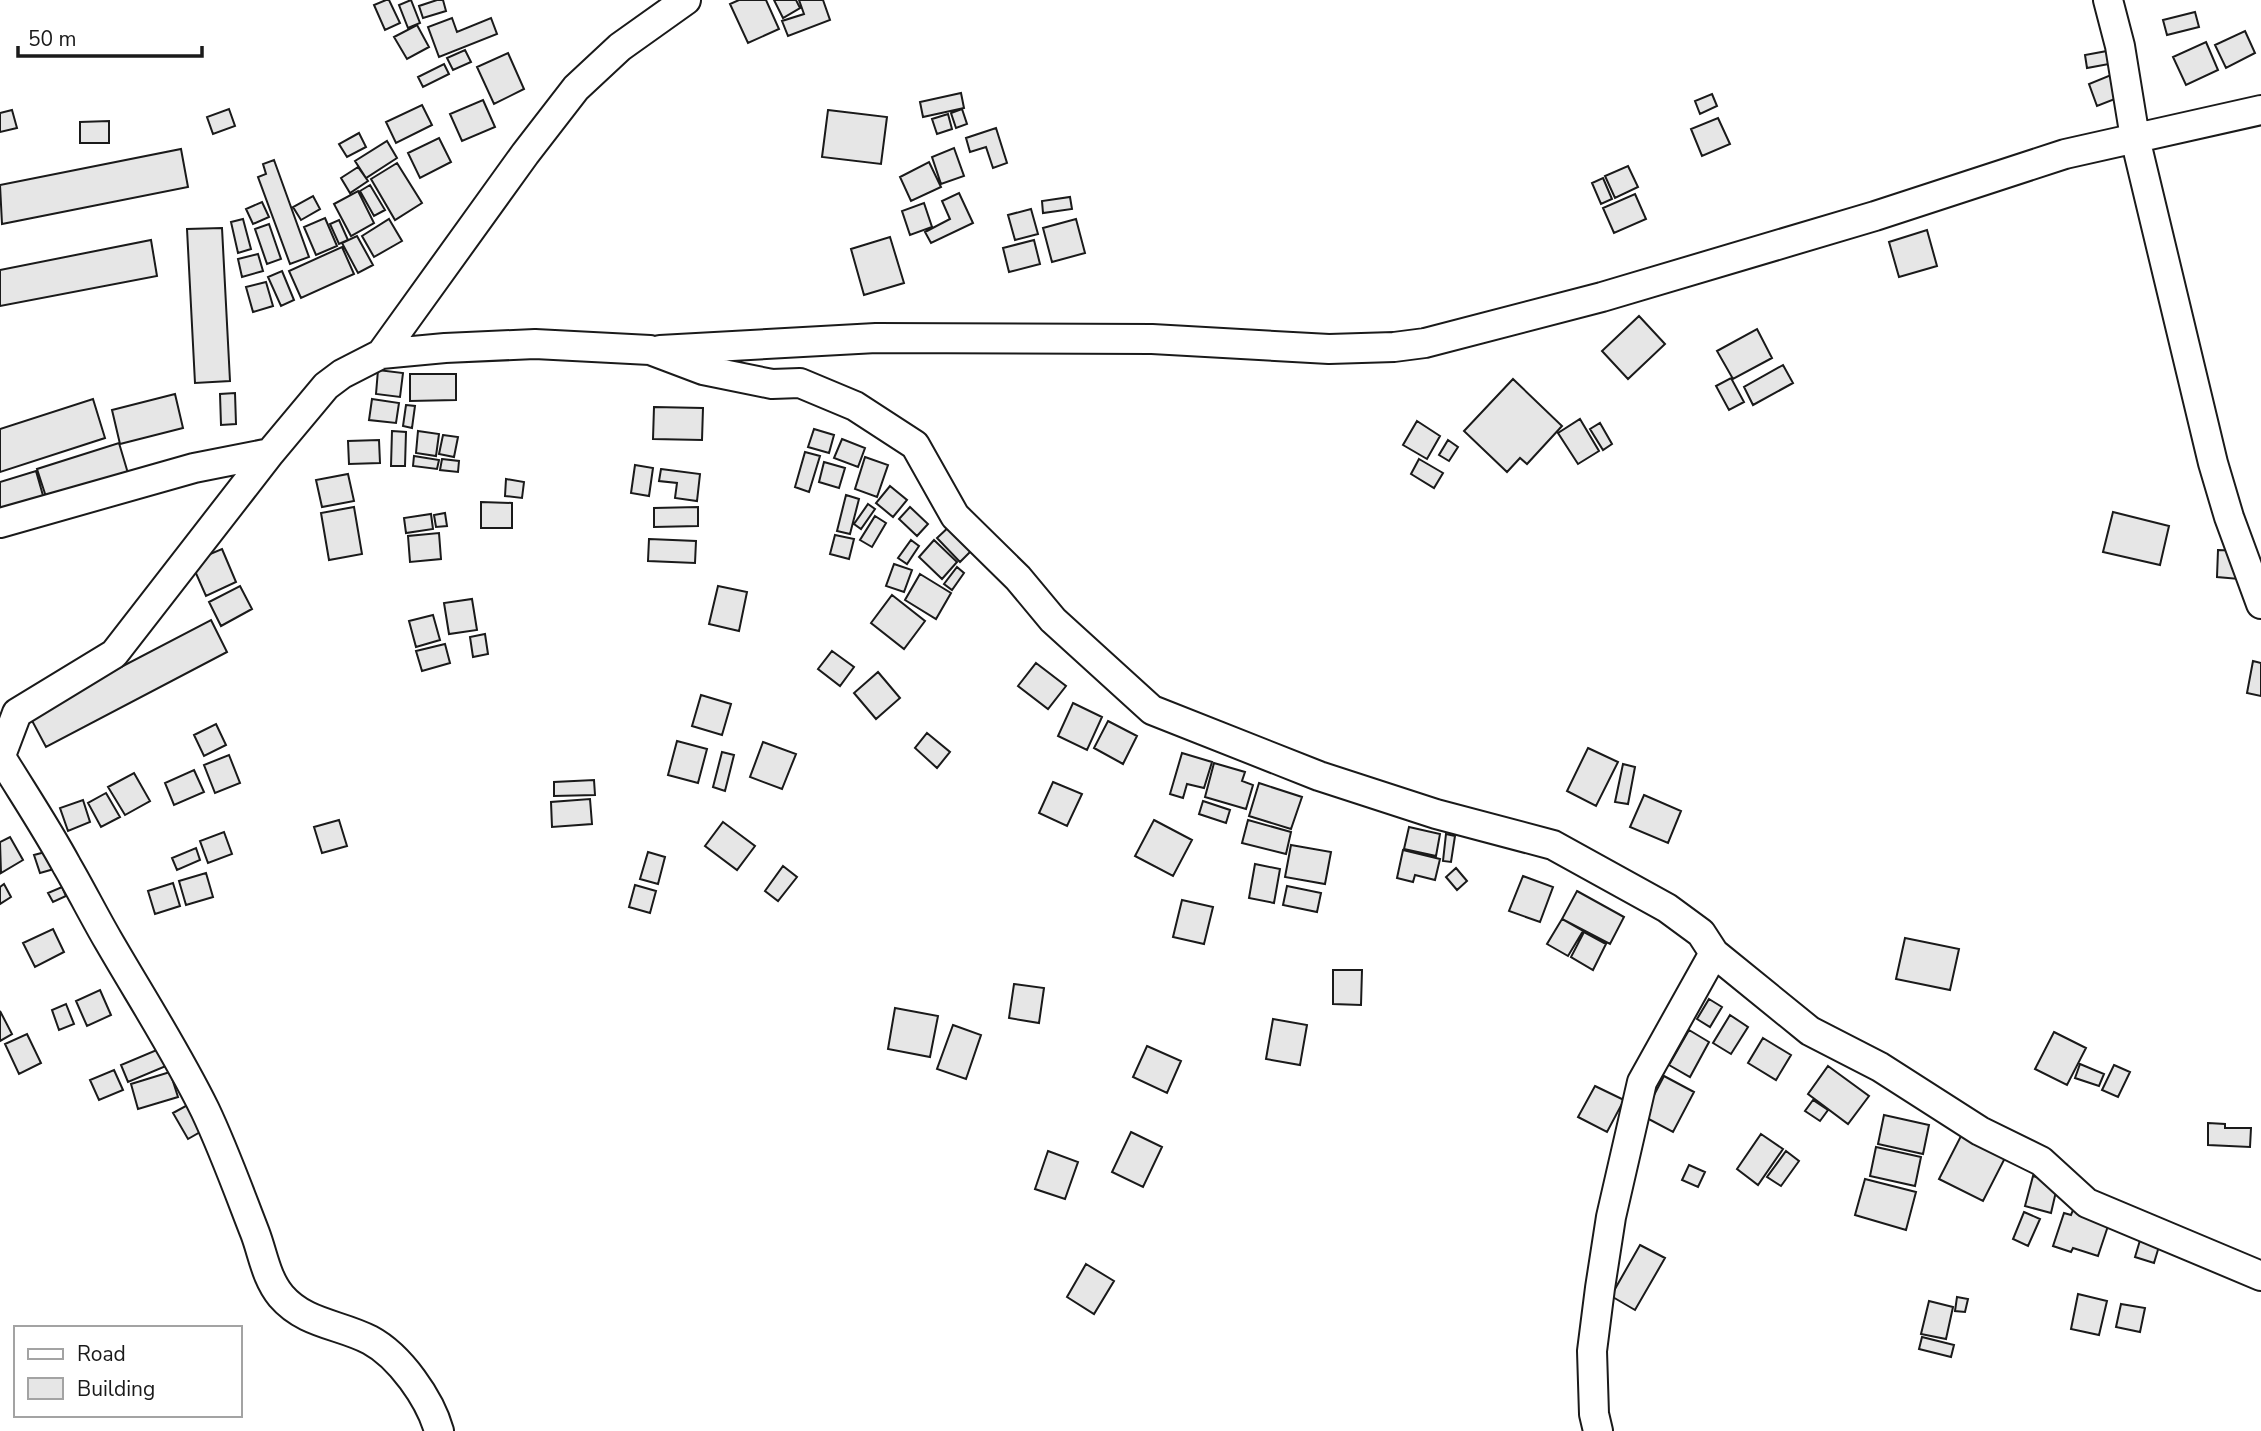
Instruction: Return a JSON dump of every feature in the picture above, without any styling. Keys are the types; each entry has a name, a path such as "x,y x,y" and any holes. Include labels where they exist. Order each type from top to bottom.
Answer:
{"street":[{"path":"381,354 525,154 576,88 620,47 686,0"},
{"path":"2108,0 2120,46 2134,138 2213,463 2229,517 2261,604"},
{"path":"439,1431 436,1420 413,1381 383,1349 370,1340 306,1316 291,1307 279,1294 268,1274 260,1245 227,1161 172,1048 66,863 1,758 18,713 114,654 270,453 327,386 342,374 381,354 535,344 650,351 876,338 1152,340 1329,349 1426,343 1602,297 1875,216 2065,154 2261,110"},
{"path":"650,351 703,370 772,384 800,383 855,406 915,445 955,516 1018,578 1053,620 1152,710 1319,776 1436,814 1553,845 1667,908 1701,933 1714,953 1810,1031 1880,1067 1980,1131 2041,1161 2087,1203 2261,1276"},
{"path":"0,523 194,468 270,453"},
{"path":"1598,1431 1594,1414 1592,1351 1611,1217 1642,1082 1714,953"}],"building":[{"path":"389,0 400,23 385,30 374,5"},
{"path":"411,0 420,23 408,28 399,5"},
{"path":"443,0 446,11 423,18 419,6"},
{"path":"739,0 766,0 779,29 748,43 730,4"},
{"path":"774,0 796,0 800,8 783,18"},
{"path":"799,0 823,0 830,20 788,36 782,21 804,14"},
{"path":"2195,12 2199,27 2167,35 2163,20"},
{"path":"452,18 457,32 491,18 497,34 439,57 428,27"},
{"path":"417,25 429,47 407,59 394,37"},
{"path":"2245,31 2255,53 2226,68 2215,45"},
{"path":"2206,42 2218,70 2186,85 2173,57"},
{"path":"465,50 471,62 453,70 447,58"},
{"path":"2107,51 2109,64 2087,68 2085,55"},
{"path":"508,53 524,89 494,104 477,67"},
{"path":"444,64 449,74 423,87 418,77"},
{"path":"2111,75 2120,97 2097,106 2089,84"},
{"path":"961,93 964,108 923,117 920,102"},
{"path":"1712,94 1717,106 1700,114 1695,101"},
{"path":"483,100 495,127 462,141 450,114"},
{"path":"422,105 432,125 396,143 386,122"},
{"path":"229,109 235,126 213,134 207,117"},
{"path":"962,109 967,124 956,128 951,113"},
{"path":"12,110 17,128 0,132 0,113"},
{"path":"828,110 887,117 881,164 822,157"},
{"path":"948,114 952,129 937,134 932,119"},
{"path":"1718,118 1730,144 1702,156 1691,129"},
{"path":"109,121 109,143 80,143 80,122"},
{"path":"996,128 1007,163 993,168 986,147 970,152 966,138"},
{"path":"359,133 366,147 347,157 339,144"},
{"path":"439,138 451,162 420,178 408,153"},
{"path":"387,141 397,158 366,178 355,161"},
{"path":"954,148 964,176 941,184 932,157"},
{"path":"181,149 188,187 2,224 0,185"},
{"path":"274,160 309,257 290,264 258,177 266,174 263,164"},
{"path":"929,162 941,187 911,201 900,177"},
{"path":"397,163 422,203 395,220 371,179"},
{"path":"1628,166 1638,187 1615,198 1605,176"},
{"path":"358,167 368,181 350,193 341,178"},
{"path":"1603,178 1612,199 1601,204 1592,183"},
{"path":"370,185 385,210 374,216 360,191"},
{"path":"358,191 374,223 351,236 334,204"},
{"path":"959,193 973,223 931,243 925,232 950,219 942,201"},
{"path":"1635,194 1646,219 1614,233 1603,208"},
{"path":"313,196 320,209 301,220 293,207"},
{"path":"1070,197 1072,209 1043,213 1042,201"},
{"path":"262,202 269,217 253,224 246,209"},
{"path":"924,203 932,227 910,235 902,211"},
{"path":"1031,209 1038,234 1015,240 1008,215"},
{"path":"325,218 337,246 316,255 304,227"},
{"path":"243,219 251,249 238,253 231,222"},
{"path":"389,219 402,241 374,257 362,236"},
{"path":"1076,219 1085,253 1052,262 1043,228"},
{"path":"339,220 348,240 339,244 330,224"},
{"path":"269,224 281,259 267,264 255,229"},
{"path":"222,228 230,381 195,383 187,229"},
{"path":"1927,230 1937,266 1899,277 1889,242"},
{"path":"357,236 373,265 358,273 342,243"},
{"path":"890,237 904,283 864,295 851,249"},
{"path":"151,240 157,276 0,306 0,270"},
{"path":"1034,240 1040,264 1009,272 1003,248"},
{"path":"342,247 354,274 301,298 289,271"},
{"path":"258,254 263,271 242,277 238,259"},
{"path":"282,271 294,300 281,306 268,277"},
{"path":"266,282 273,306 253,312 246,287"},
{"path":"1639,316 1665,344 1628,379 1602,351"},
{"path":"1757,329 1772,358 1733,379 1717,351"},
{"path":"1783,365 1793,383 1753,405 1744,387"},
{"path":"378,370 403,373 400,397 376,394"},
{"path":"410,374 456,374 456,400 410,401"},
{"path":"1731,378 1744,402 1729,410 1716,386"},
{"path":"1513,379 1562,426 1527,464 1520,458 1507,472 1464,431"},
{"path":"235,393 236,424 221,425 220,394"},
{"path":"175,394 183,428 120,444 112,410"},
{"path":"93,399 105,438 0,472 0,429"},
{"path":"372,399 399,403 396,423 369,420"},
{"path":"406,405 415,406 412,428 403,426"},
{"path":"654,407 703,408 702,440 653,439"},
{"path":"1580,419 1599,451 1578,464 1558,433"},
{"path":"1417,421 1440,436 1427,459 1403,445"},
{"path":"1600,423 1612,444 1603,450 1590,429"},
{"path":"814,429 834,435 829,453 808,447"},
{"path":"392,431 406,432 405,466 391,466"},
{"path":"418,431 439,434 436,456 416,453"},
{"path":"443,435 458,437 454,457 439,454"},
{"path":"842,439 865,448 858,467 834,458"},
{"path":"379,440 380,463 349,464 348,441"},
{"path":"1448,440 1458,447 1449,461 1439,455"},
{"path":"119,443 130,480 49,506 37,469"},
{"path":"805,452 820,456 809,492 795,487"},
{"path":"414,456 439,460 437,469 413,466"},
{"path":"865,457 888,465 877,497 855,489"},
{"path":"442,459 459,461 458,472 440,470"},
{"path":"1419,459 1443,473 1434,488 1411,474"},
{"path":"824,462 845,468 839,488 819,482"},
{"path":"635,465 653,468 649,496 631,493"},
{"path":"661,469 700,474 697,501 675,498 677,483 659,481"},
{"path":"36,471 46,506 0,520 0,482"},
{"path":"348,474 354,501 322,507 316,480"},
{"path":"506,479 524,482 522,498 505,496"},
{"path":"890,486 907,500 893,517 876,503"},
{"path":"846,495 859,499 850,534 837,531"},
{"path":"481,502 512,503 512,528 481,528"},
{"path":"868,504 875,509 861,529 854,524"},
{"path":"354,507 362,554 329,560 321,513"},
{"path":"698,507 698,526 654,527 654,508"},
{"path":"910,507 928,524 917,536 899,519"},
{"path":"2113,512 2169,526 2160,565 2103,552"},
{"path":"445,513 447,526 436,527 434,515"},
{"path":"431,514 433,529 406,533 404,518"},
{"path":"875,516 886,523 872,547 860,540"},
{"path":"952,524 975,547 960,562 937,538"},
{"path":"439,533 441,559 410,562 408,536"},
{"path":"835,535 854,539 849,559 830,554"},
{"path":"649,539 696,541 695,563 648,561"},
{"path":"911,540 919,546 907,564 898,558"},
{"path":"934,540 957,562 942,579 919,557"},
{"path":"222,549 236,582 206,596 191,562"},
{"path":"2218,550 2240,551 2239,579 2217,577"},
{"path":"894,564 912,570 904,592 886,586"},
{"path":"957,567 964,573 952,590 944,584"},
{"path":"920,574 951,593 936,619 905,600"},
{"path":"240,586 252,609 221,626 209,602"},
{"path":"718,586 747,592 739,631 709,624"},
{"path":"892,595 925,621 904,649 871,623"},
{"path":"472,599 477,630 449,634 444,603"},
{"path":"433,615 440,640 416,647 409,621"},
{"path":"211,620 227,652 46,747 29,715"},
{"path":"485,634 488,654 473,657 470,637"},
{"path":"445,644 450,663 422,671 416,651"},
{"path":"832,651 854,667 840,686 818,669"},
{"path":"2253,661 2261,663 2261,696 2247,693"},
{"path":"1036,663 1066,686 1048,709 1018,686"},
{"path":"878,672 900,698 876,719 854,693"},
{"path":"701,695 731,704 722,735 692,726"},
{"path":"1073,703 1102,717 1087,750 1058,736"},
{"path":"1108,721 1137,736 1123,764 1094,748"},
{"path":"216,724 226,745 204,756 194,735"},
{"path":"927,733 950,752 937,768 915,748"},
{"path":"677,741 707,749 698,783 668,775"},
{"path":"763,742 796,754 782,789 750,777"},
{"path":"1588,748 1618,762 1596,806 1567,791"},
{"path":"722,752 734,755 725,791 713,787"},
{"path":"1182,753 1212,762 1204,788 1187,784 1183,798 1170,794"},
{"path":"229,755 240,783 215,793 204,765"},
{"path":"1214,763 1245,772 1242,781 1253,785 1246,809 1205,797"},
{"path":"1623,764 1635,767 1628,804 1615,802"},
{"path":"194,770 204,792 174,805 165,783"},
{"path":"134,773 150,801 125,815 108,787"},
{"path":"594,780 595,795 554,796 554,782"},
{"path":"1053,782 1082,794 1067,826 1039,813"},
{"path":"1259,783 1302,797 1291,829 1249,816"},
{"path":"106,793 120,817 101,827 88,803"},
{"path":"1644,795 1681,811 1668,843 1630,827"},
{"path":"590,799 592,824 552,827 551,802"},
{"path":"83,800 90,822 68,831 60,808"},
{"path":"1203,801 1230,810 1226,823 1199,814"},
{"path":"339,820 347,846 322,853 314,827"},
{"path":"1154,820 1192,840 1173,876 1135,856"},
{"path":"1248,820 1291,832 1286,854 1242,843"},
{"path":"723,822 755,846 737,870 705,846"},
{"path":"1409,827 1440,834 1436,856 1404,849"},
{"path":"224,832 232,854 208,863 200,841"},
{"path":"1446,834 1455,836 1451,862 1443,861"},
{"path":"10,837 23,860 1,873 0,842"},
{"path":"1291,845 1331,852 1325,884 1285,877"},
{"path":"196,848 200,860 177,870 172,858"},
{"path":"1403,850 1440,859 1435,880 1415,875 1413,882 1397,878"},
{"path":"49,851 54,869 40,873 34,855"},
{"path":"648,852 665,857 658,884 640,879"},
{"path":"1255,864 1280,869 1274,903 1249,898"},
{"path":"783,866 797,877 778,901 765,891"},
{"path":"1456,868 1467,881 1457,890 1446,877"},
{"path":"206,873 213,897 186,905 179,881"},
{"path":"1523,876 1553,887 1540,922 1509,911"},
{"path":"173,883 180,906 155,914 148,891"},
{"path":"4,884 11,897 0,904 0,887"},
{"path":"635,885 656,891 650,913 629,907"},
{"path":"1287,886 1321,893 1317,912 1283,905"},
{"path":"62,887 66,896 53,902 48,893"},
{"path":"1577,891 1624,917 1610,944 1562,919"},
{"path":"1182,900 1213,907 1204,944 1173,937"},
{"path":"1562,919 1583,931 1568,956 1547,944"},
{"path":"53,929 64,952 35,967 23,943"},
{"path":"1584,932 1606,944 1593,970 1571,957"},
{"path":"1905,938 1959,949 1950,990 1896,979"},
{"path":"1333,970 1362,970 1361,1005 1333,1004"},
{"path":"1014,984 1044,988 1039,1023 1009,1018"},
{"path":"100,990 111,1015 87,1026 76,1001"},
{"path":"1709,999 1722,1007 1710,1027 1697,1019"},
{"path":"66,1004 74,1024 59,1030 52,1010"},
{"path":"895,1008 938,1016 930,1057 888,1049"},
{"path":"0,1011 12,1034 0,1041"},
{"path":"1730,1015 1748,1027 1731,1054 1713,1043"},
{"path":"1273,1019 1307,1025 1300,1065 1266,1059"},
{"path":"953,1025 981,1035 966,1079 937,1069"},
{"path":"1689,1030 1709,1042 1690,1077 1669,1065"},
{"path":"2054,1032 2086,1048 2067,1085 2035,1069"},
{"path":"27,1034 41,1063 19,1074 5,1044"},
{"path":"1763,1038 1791,1055 1776,1080 1748,1063"},
{"path":"1147,1046 1181,1061 1167,1093 1133,1077"},
{"path":"159,1049 166,1066 128,1082 121,1065"},
{"path":"2080,1064 2104,1074 2099,1086 2075,1078"},
{"path":"2114,1065 2130,1072 2118,1097 2102,1090"},
{"path":"1828,1066 1869,1096 1848,1124 1808,1094"},
{"path":"114,1070 123,1090 99,1100 90,1080"},
{"path":"170,1072 178,1097 138,1109 131,1084"},
{"path":"1664,1076 1694,1092 1673,1132 1643,1116"},
{"path":"1595,1086 1624,1100 1607,1132 1578,1117"},
{"path":"1813,1100 1828,1110 1820,1121 1805,1111"},
{"path":"193,1102 207,1128 188,1139 173,1113"},
{"path":"1884,1115 1929,1125 1923,1154 1878,1144"},
{"path":"2208,1123 2225,1124 2225,1128 2251,1128 2250,1147 2208,1145"},
{"path":"1131,1132 1162,1147 1143,1187 1112,1172"},
{"path":"1761,1134 1783,1149 1758,1185 1737,1169"},
{"path":"1961,1136 2005,1158 1983,1201 1939,1179"},
{"path":"1876,1147 1921,1157 1915,1186 1870,1176"},
{"path":"1048,1151 1078,1162 1065,1199 1035,1189"},
{"path":"1786,1151 1799,1161 1781,1186 1767,1177"},
{"path":"1689,1165 1705,1172 1698,1187 1682,1180"},
{"path":"2033,1176 2058,1183 2051,1213 2025,1206"},
{"path":"1865,1179 1916,1192 1906,1230 1855,1215"},
{"path":"2075,1205 2096,1212 2093,1221 2108,1226 2098,1256 2073,1248 2071,1252 2053,1246 2064,1213 2071,1215"},
{"path":"2024,1212 2040,1219 2028,1246 2013,1239"},
{"path":"2141,1237 2160,1243 2154,1263 2135,1257"},
{"path":"1640,1245 1665,1258 1635,1310 1611,1296"},
{"path":"1086,1264 1114,1281 1094,1314 1067,1297"},
{"path":"2078,1294 2107,1301 2099,1335 2071,1329"},
{"path":"1957,1297 1968,1299 1965,1312 1955,1311"},
{"path":"1929,1301 1953,1307 1946,1339 1921,1334"},
{"path":"2121,1304 2145,1308 2140,1332 2116,1327"},
{"path":"1922,1337 1954,1345 1951,1357 1919,1349"}]}
